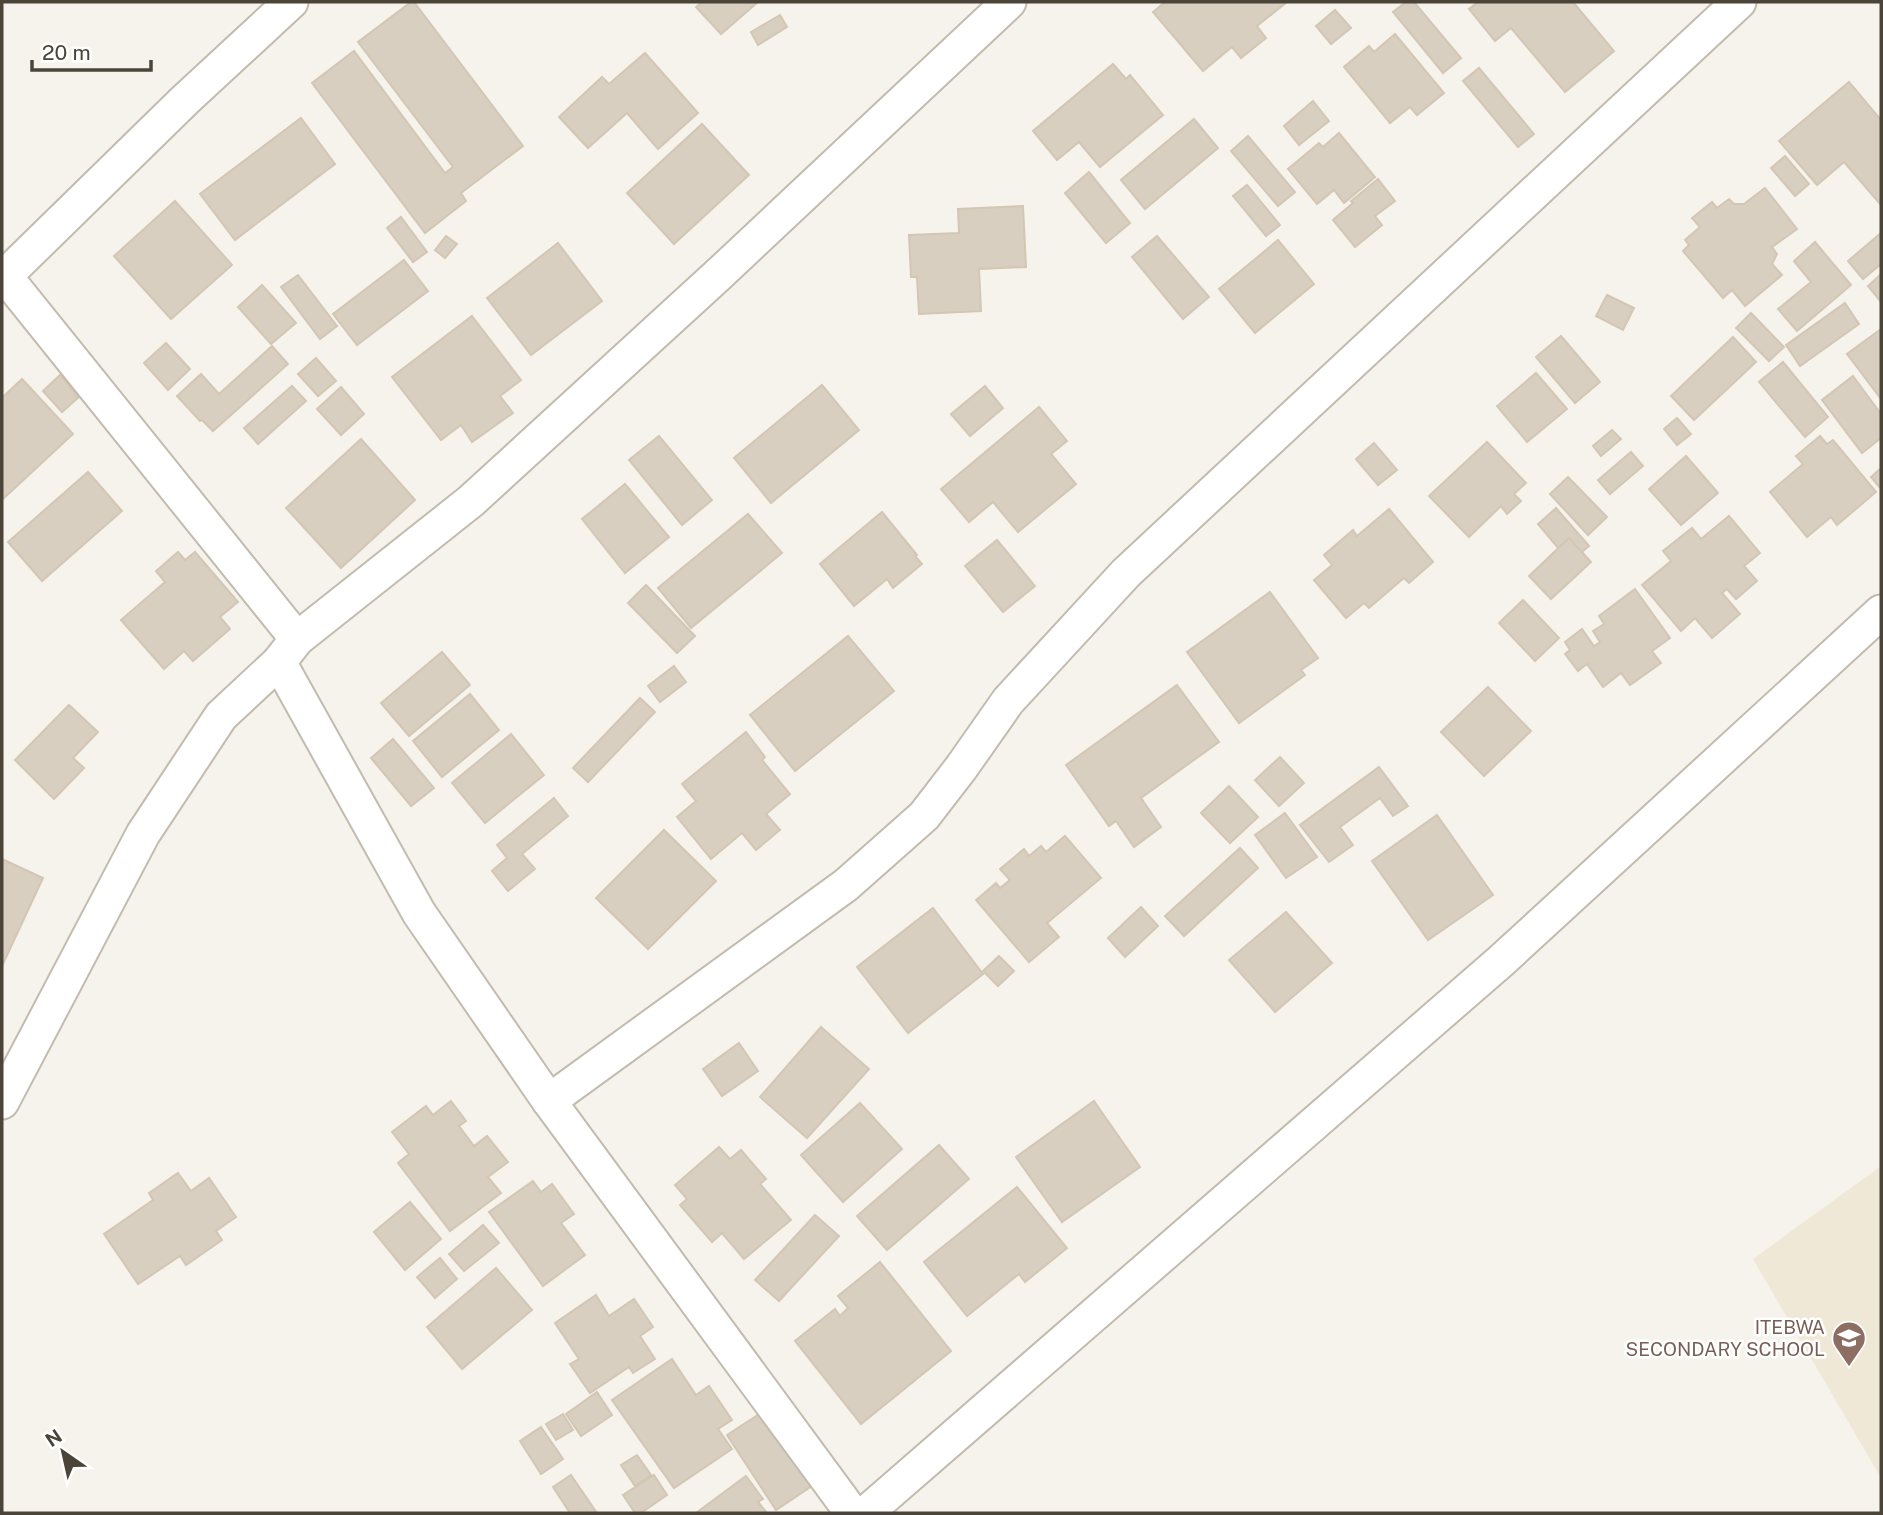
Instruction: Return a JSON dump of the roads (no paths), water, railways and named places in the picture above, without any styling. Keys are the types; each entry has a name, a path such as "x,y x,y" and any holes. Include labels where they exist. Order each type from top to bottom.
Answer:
{"street":[{"path":"291,2 185,100 4,278 288,650 419,913 549,1101 852,1513"},
{"path":"2,1102 143,834 221,716 288,650 471,501 718,275 1009,2"},
{"path":"549,1101 846,885 924,816 1008,701 1125,573 1740,2"},
{"path":"866,1513 1501,961 1881,612"}],"place":[{"name":"ITEBWA SECONDARY SCHOOL","path":"1849,1368"}]}
